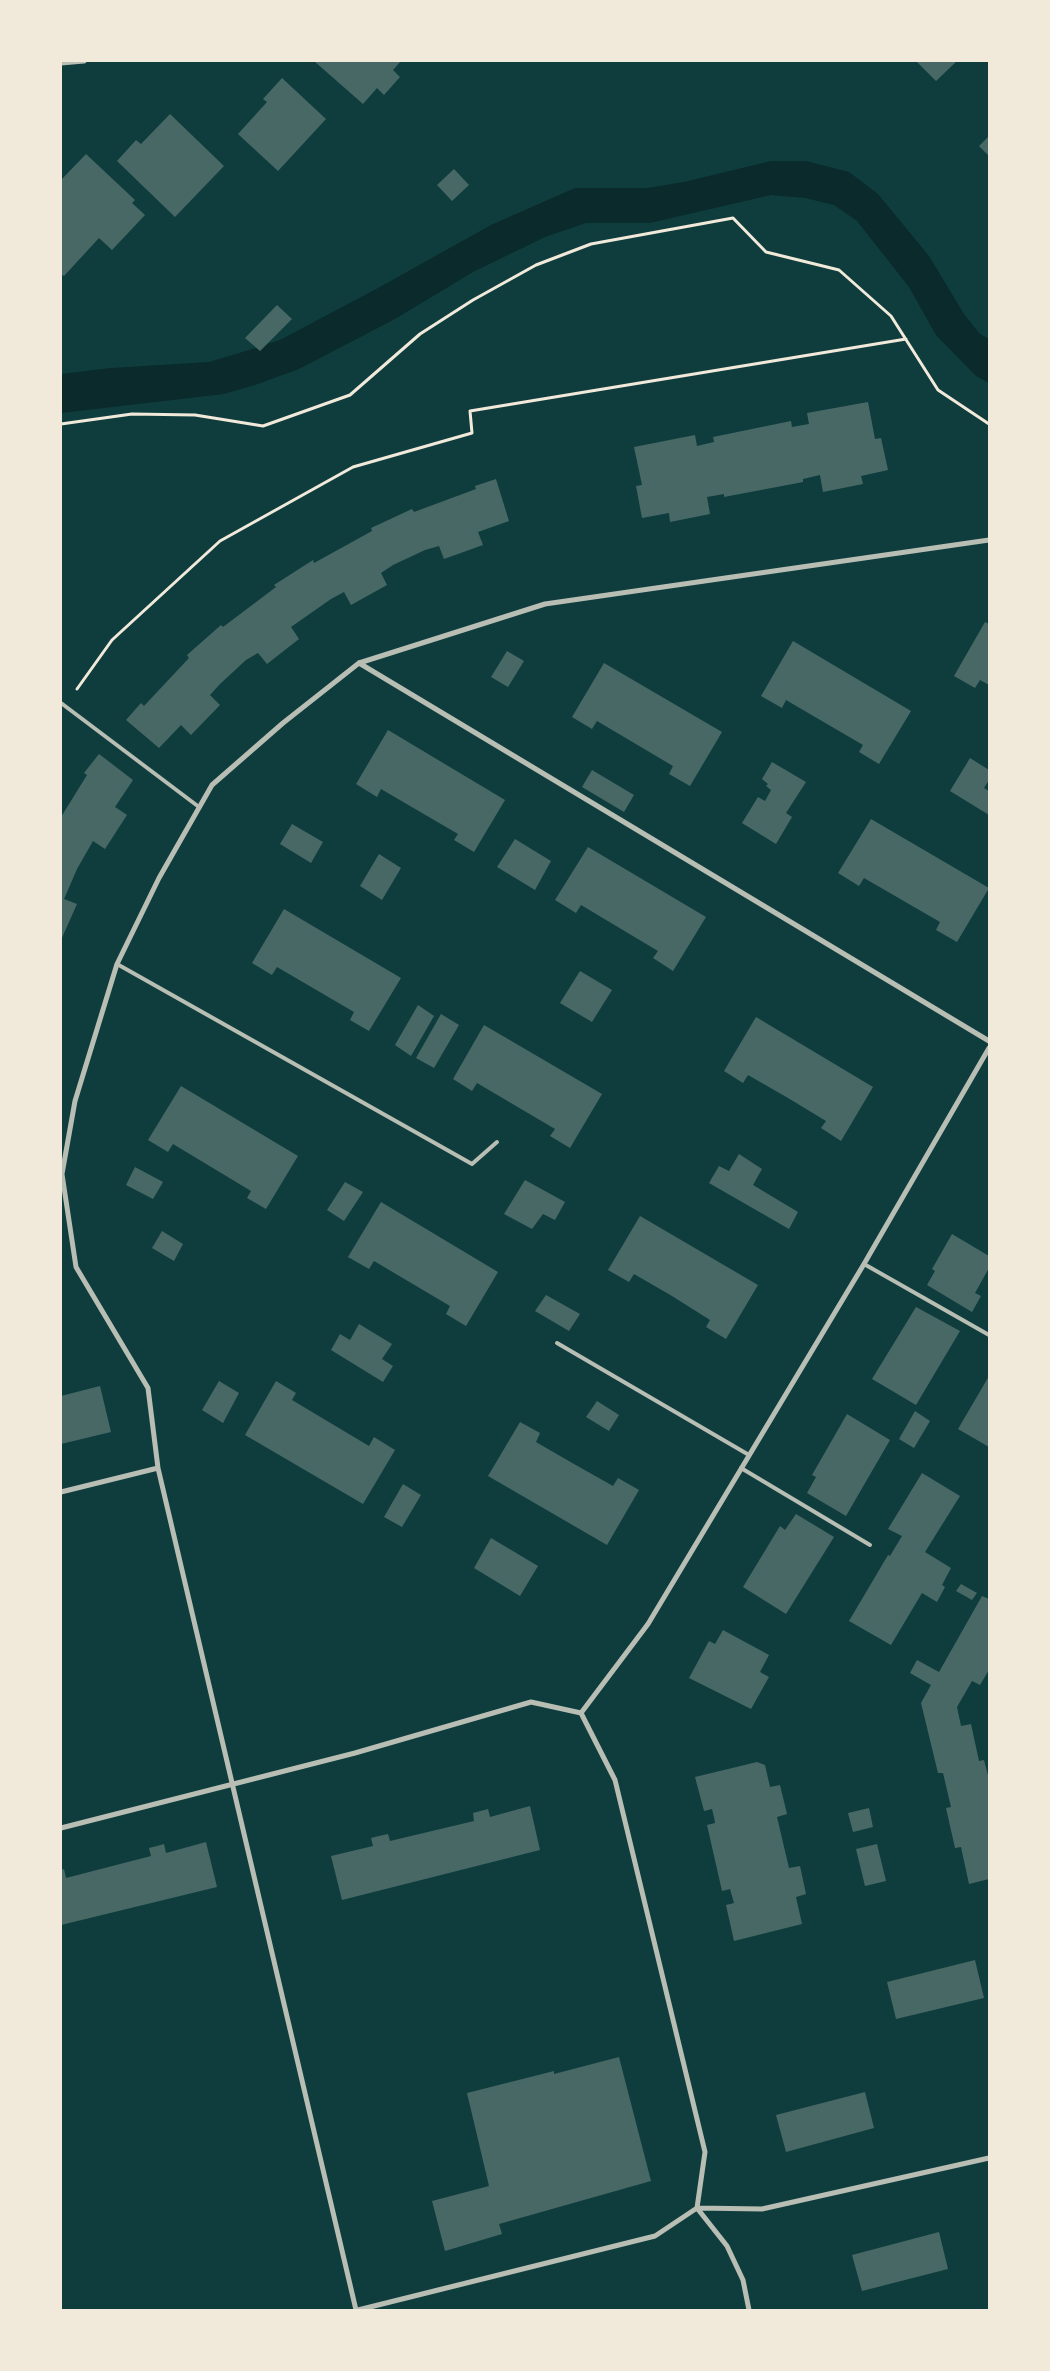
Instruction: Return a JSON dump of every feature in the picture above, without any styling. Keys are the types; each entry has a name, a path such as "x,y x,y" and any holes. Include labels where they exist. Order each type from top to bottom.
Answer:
{"street":[{"path":"61,63 84,61"},
{"path":"989,540 545,604 359,663 283,723 212,785 159,878 116,964 75,1101 62,1174 76,1267 148,1388 158,1468 231,1785 357,2310 656,2236 697,2208 762,2209 989,2158"},
{"path":"359,663 989,1041"},
{"path":"581,1713 648,1624 987,1057 989,1048"},
{"path":"61,1492 158,1468"},
{"path":"61,1828 355,1753 531,1702 581,1713"},
{"path":"581,1713 615,1780 705,2152 697,2208 727,2246 743,2280 749,2310"}],"lane":[{"path":"63,704 200,807"},
{"path":"116,964 472,1164 497,1142"},
{"path":"61,1212 68,1210"},
{"path":"864,1264 989,1335"},
{"path":"557,1342 750,1455"},
{"path":"741,1468 870,1545"}],"path":[{"path":"61,424 132,414 196,415 263,426 350,395 420,334 473,300 536,266 590,244 733,218 766,252 839,270 891,316 938,390 989,424"},
{"path":"63,704 112,640 220,541 353,467 472,433 470,411 906,339"}],"water":[{"path":"771,161 806,161 849,172 878,194 929,256 964,314 980,334 989,339 989,383 976,376 936,335 909,287 857,221 834,205 805,198 771,195 650,223 586,223 545,237 473,272 395,319 299,369 255,385 224,394 61,413 61,374 111,368 209,362 256,348 260,351 267,344 280,340 378,288 491,225 575,188 647,188 684,182"}],"building":[{"path":"314,61 401,61 393,70 400,77 384,95 377,88 363,104"},
{"path":"916,61 957,61 936,81"},
{"path":"282,78 326,119 278,171 238,134 267,102 263,99"},
{"path":"170,114 224,166 175,217 117,161 136,140 141,144"},
{"path":"989,136 989,156 979,146"},
{"path":"86,154 135,200 132,203 145,215 112,250 99,238 64,276 61,274 61,180"},
{"path":"454,169 469,185 452,201 437,185"},
{"path":"277,305 292,319 260,351 245,338"},
{"path":"868,402 875,439 881,438 888,470 861,476 863,484 823,492 820,475 803,479 803,482 724,497 724,494 707,497 710,514 670,522 669,513 642,518 636,486 642,485 634,447 695,435 697,446 714,442 713,437 791,421 792,427 809,424 807,413"},
{"path":"496,479 509,521 478,532 483,545 444,559 439,546 425,550 393,565 381,573 387,585 351,605 344,592 331,599 291,627 299,639 267,664 258,653 246,660 220,684 210,695 220,705 191,735 181,725 159,748 126,720 141,703 144,706 189,658 187,655 221,625 223,627 276,587 274,585 313,560 314,563 372,531 371,528 412,509 414,512 476,489 475,486"},
{"path":"985,622 989,624 989,685 980,680 975,688 954,676"},
{"path":"793,641 911,711 879,764 859,752 863,745 786,700 782,708 761,696"},
{"path":"507,651 524,661 508,687 491,677"},
{"path":"604,663 722,732 690,786 669,774 673,766 597,721 592,729 572,717"},
{"path":"388,730 505,800 474,852 454,840 458,834 381,789 377,797 356,784"},
{"path":"99,754 133,780 115,807 127,815 105,849 93,841 77,869 64,899 77,904 61,940 61,817 87,775 84,773"},
{"path":"970,758 989,770 989,780 984,788 989,791 989,815 950,791"},
{"path":"772,762 806,782 786,813 792,817 776,844 742,823 758,797 765,801 771,790 762,779"},
{"path":"592,770 634,795 624,812 582,787"},
{"path":"871,819 989,888 957,942 936,930 940,922 864,878 859,886 838,873"},
{"path":"292,824 323,842 311,863 280,844"},
{"path":"515,839 551,861 535,890 497,867"},
{"path":"588,847 706,917 673,971 653,958 658,951 581,905 576,913 555,900"},
{"path":"379,854 401,868 382,900 360,886"},
{"path":"284,909 401,978 369,1031 350,1020 354,1012 277,967 272,975 252,963"},
{"path":"580,971 612,990 592,1022 560,1003"},
{"path":"418,1005 434,1016 411,1056 395,1045"},
{"path":"441,1014 459,1025 434,1068 416,1058"},
{"path":"756,1017 873,1087 841,1141 821,1128 826,1121 788,1098 748,1075 743,1083 724,1071"},
{"path":"484,1025 602,1094 570,1148 550,1136 555,1129 477,1083 472,1091 453,1079"},
{"path":"181,1086 298,1156 266,1209 247,1198 251,1191 173,1144 168,1152 148,1140"},
{"path":"739,1154 762,1169 753,1185 798,1212 789,1229 709,1183 719,1166 729,1171"},
{"path":"135,1167 163,1182 153,1199 126,1185"},
{"path":"525,1180 565,1202 555,1220 543,1214 532,1229 504,1214"},
{"path":"345,1182 363,1192 344,1221 327,1210"},
{"path":"381,1202 498,1272 466,1326 446,1314 450,1306 374,1261 369,1269 348,1257"},
{"path":"640,1216 758,1285 726,1339 706,1327 710,1320 672,1296 634,1274 629,1282 608,1270"},
{"path":"162,1231 183,1244 174,1261 152,1248"},
{"path":"952,1234 989,1256 989,1268 975,1293 981,1296 972,1312 927,1285 935,1271 932,1269"},
{"path":"546,1295 580,1314 569,1331 535,1311"},
{"path":"916,1307 960,1331 916,1405 872,1379"},
{"path":"359,1324 392,1344 382,1359 393,1366 383,1382 331,1350 340,1334 350,1340"},
{"path":"989,1376 989,1447 958,1429"},
{"path":"219,1381 239,1393 223,1423 202,1410"},
{"path":"276,1381 296,1393 292,1400 369,1446 374,1437 395,1450 363,1504 245,1435"},
{"path":"100,1386 111,1432 61,1444 61,1396"},
{"path":"597,1401 619,1415 609,1431 586,1417"},
{"path":"915,1411 930,1421 914,1448 899,1439"},
{"path":"847,1414 890,1440 846,1516 807,1493 816,1477 812,1475"},
{"path":"520,1422 540,1433 536,1442 574,1464 613,1486 618,1478 639,1490 607,1545 488,1476"},
{"path":"922,1473 960,1496 925,1552 951,1568 942,1585 945,1587 937,1602 922,1593 891,1645 849,1621 888,1555 890,1556 902,1536 888,1529"},
{"path":"403,1484 421,1495 402,1527 384,1517"},
{"path":"796,1514 834,1537 786,1614 743,1587 780,1526 785,1530"},
{"path":"491,1538 538,1566 520,1596 474,1568"},
{"path":"961,1584 977,1593 972,1600 956,1591"},
{"path":"982,1596 989,1599 989,1670 980,1685 972,1681 957,1707 961,1726 971,1724 979,1761 984,1760 989,1779 989,1879 969,1884 961,1847 955,1848 946,1808 951,1807 943,1773 938,1773 921,1703 931,1685 910,1673 917,1660 939,1672"},
{"path":"723,1630 769,1655 760,1672 769,1677 751,1709 689,1678 709,1641 715,1644"},
{"path":"757,1762 765,1765 770,1787 780,1785 787,1814 777,1817 789,1868 800,1866 806,1894 796,1897 802,1924 734,1941 726,1905 734,1903 730,1889 722,1891 707,1825 715,1823 714,1817 712,1809 704,1811 695,1777"},
{"path":"530,1806 540,1850 342,1900 331,1856 373,1846 371,1838 388,1834 390,1841 474,1821 473,1813 488,1809 490,1817"},
{"path":"869,1808 873,1827 853,1832 848,1813"},
{"path":"206,1842 217,1887 61,1925 61,1870 64,1869 66,1878 151,1856 149,1848 164,1844 166,1853"},
{"path":"877,1844 886,1881 865,1886 856,1849"},
{"path":"975,1960 984,1998 896,2019 887,1982"},
{"path":"619,2057 651,2181 499,2224 502,2234 445,2251 432,2201 489,2186 467,2093 554,2071 554,2074"},
{"path":"865,2092 874,2128 786,2152 776,2115"},
{"path":"939,2232 948,2269 862,2291 852,2255"}]}
